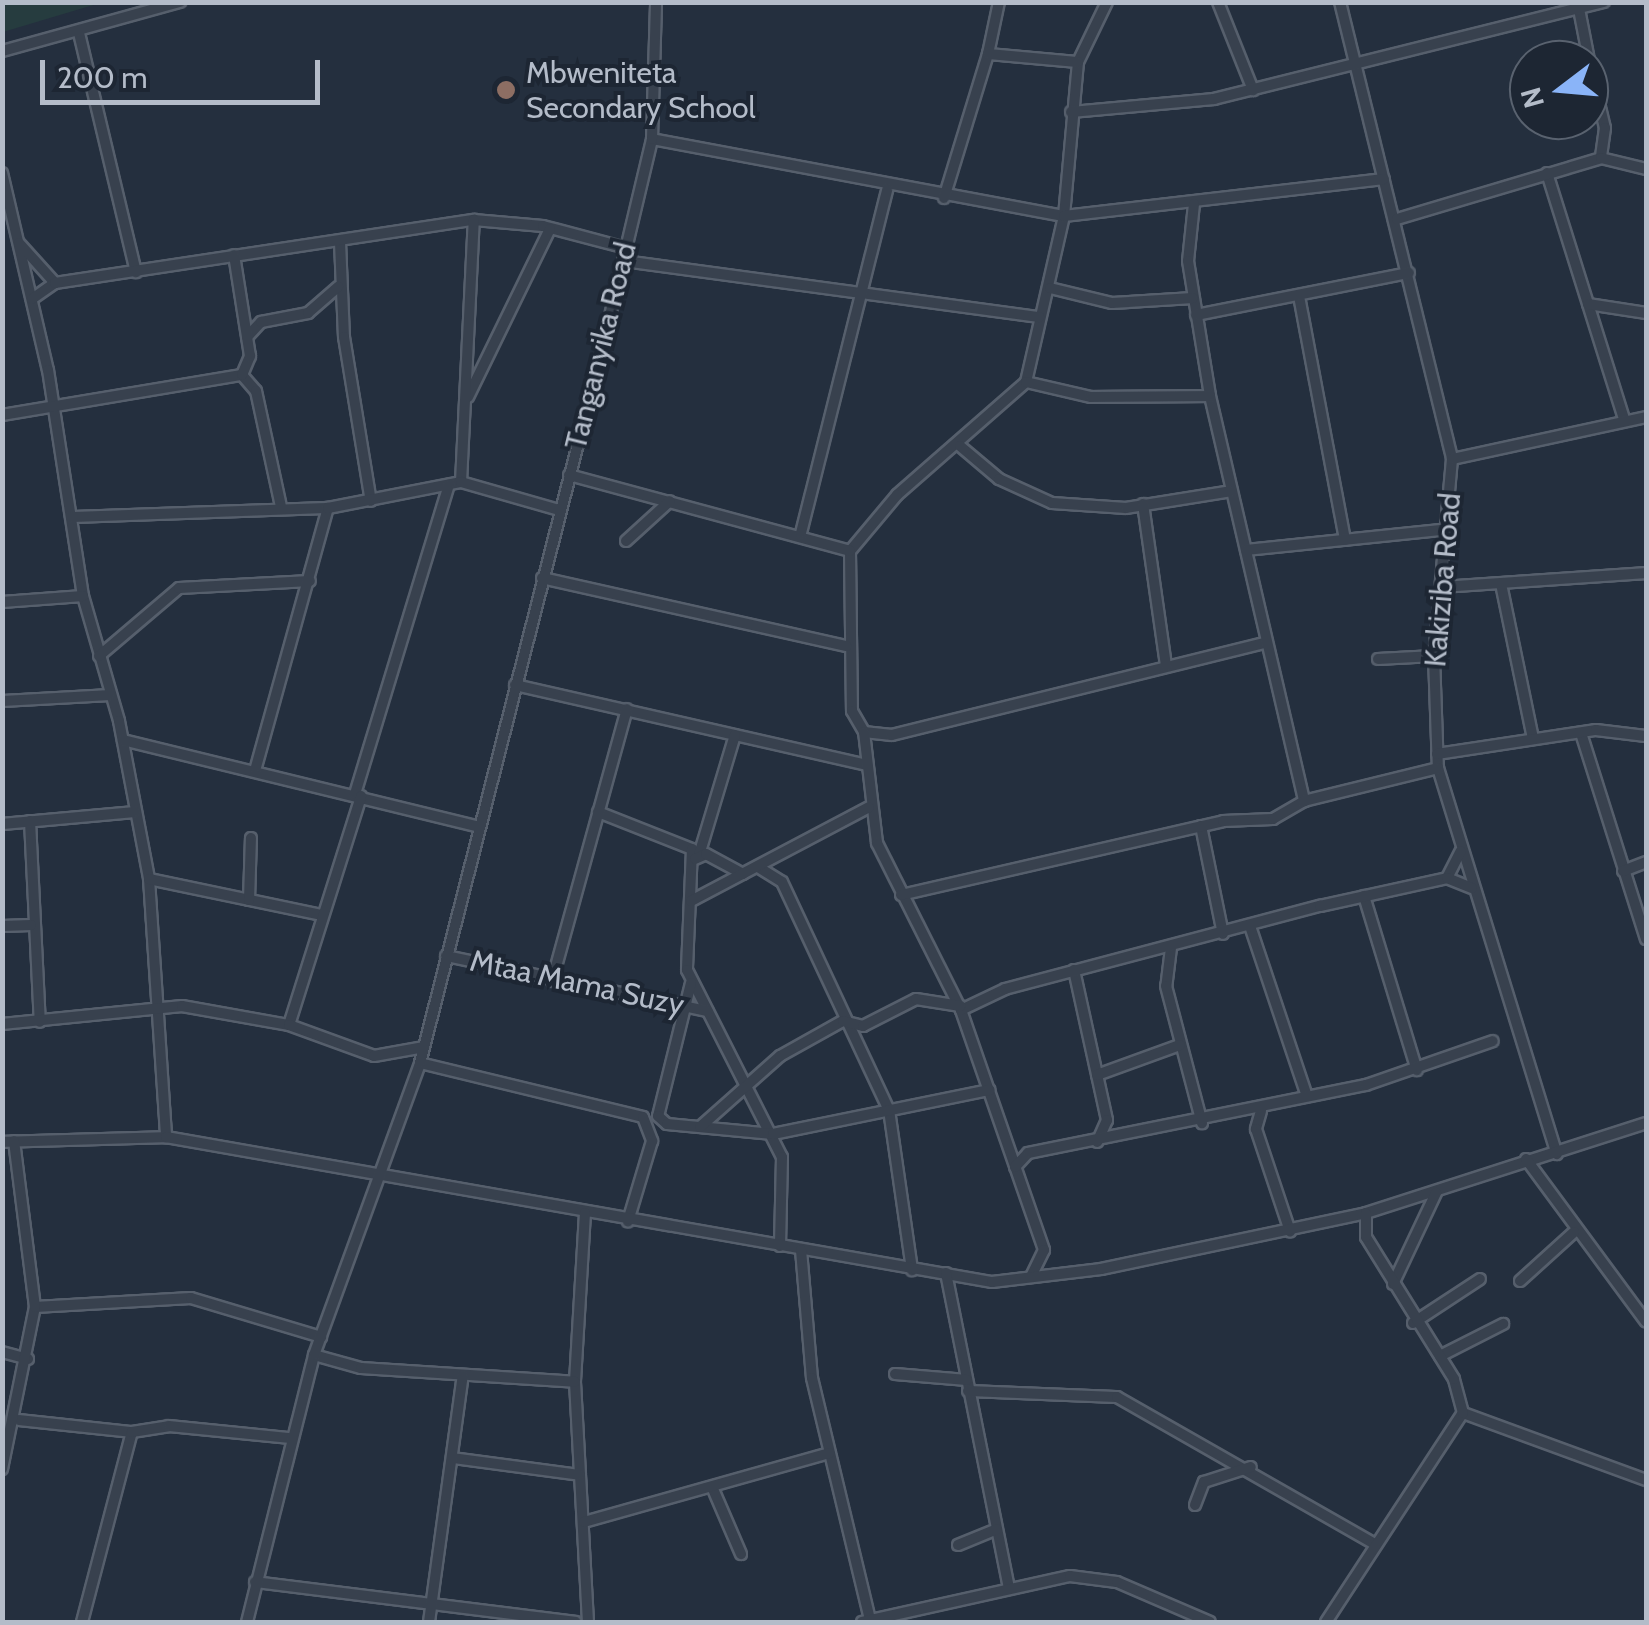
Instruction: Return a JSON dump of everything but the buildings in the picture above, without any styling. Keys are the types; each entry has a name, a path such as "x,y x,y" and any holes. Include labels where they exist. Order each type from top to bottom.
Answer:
{"street":[{"path":"2,51 180,2"},
{"name":"Tanganyika Road","path":"247,1622 290,1438 314,1355 420,1063 624,261 652,139 656,2"},
{"path":"944,198 988,54 999,2"},
{"path":"1032,1276 1044,1250 990,1090 961,1008 901,895 870,807 864,732 852,712 848,646 850,551 896,495 960,446 1026,382 1064,216 1078,62 1107,2"},
{"path":"1218,2 1253,90"},
{"name":"Kakiziba Road","path":"1340,2 1397,219 1452,459 1450,529 1434,656 1438,768 1556,1154"},
{"path":"1071,112 1253,90 1604,2"},
{"path":"1580,9 1585,40"},
{"path":"80,32 136,272"},
{"path":"988,54 1078,62"},
{"path":"652,139 887,190 1064,216 1384,180"},
{"path":"1601,158 1603,140"},
{"path":"1397,219 1601,158 1645,166"},
{"path":"1547,173 1624,419"},
{"path":"2,174 6,214 17,239 54,404 82,596 123,740 150,879 166,1137"},
{"path":"801,533 856,293 887,190"},
{"path":"1194,204 1193,298 1210,396 1264,643 1304,800"},
{"path":"32,299 55,283 474,220 550,229 626,248"},
{"path":"289,1025 455,484 465,402 474,220"},
{"path":"465,402 550,229"},
{"path":"17,239 55,283"},
{"path":"340,242 338,286 370,501"},
{"path":"234,255 247,338 242,375"},
{"path":"624,261 1039,318"},
{"path":"1196,315 1410,274"},
{"path":"247,338 262,322 308,313 338,286"},
{"path":"1050,288 1112,303 1193,298"},
{"path":"1299,296 1345,540"},
{"path":"1588,304 1646,313"},
{"path":"2,415 242,375"},
{"path":"242,375 256,390 281,506"},
{"path":"1026,382 1091,397 1210,396"},
{"path":"1452,459 1646,417"},
{"path":"960,446 999,479 1052,503 1143,504 1232,491"},
{"path":"569,474 801,533 850,551"},
{"path":"70,517 281,506 328,508 455,484 559,510"},
{"path":"626,541 670,501"},
{"path":"1143,504 1166,666"},
{"path":"256,768 328,508"},
{"path":"1246,550 1450,529"},
{"path":"1443,587 1646,573"},
{"path":"542,578 848,646"},
{"path":"99,656 179,588 310,582"},
{"path":"1500,584 1533,739"},
{"path":"2,602 82,596"},
{"path":"864,732 892,735 1264,643"},
{"path":"1378,659 1434,656"},
{"path":"515,685 866,764"},
{"path":"2,702 110,695"},
{"path":"552,981 626,710"},
{"path":"1581,733 1646,939"},
{"path":"1438,754 1581,733 1646,736"},
{"path":"735,735 697,857 682,934 691,982 773,1134 788,1186 780,1246"},
{"path":"123,740 256,768 479,827"},
{"path":"901,895 935,893 1201,826 1273,819 1304,800 1438,768"},
{"path":"691,902 870,807"},
{"path":"2,824 136,812"},
{"path":"598,812 685,842 697,857 742,874"},
{"path":"30,821 31,925 40,1022"},
{"path":"1201,826 1223,934"},
{"path":"250,900 251,838"},
{"path":"1447,878 1461,851"},
{"path":"782,882 788,852"},
{"path":"1623,871 1646,862"},
{"path":"758,867 782,882 889,1110 912,1270"},
{"path":"700,1127 746,1083 844,1021 863,1026 916,998 961,1008 1074,970 1364,896 1447,878 1472,888"},
{"path":"150,879 322,915"},
{"path":"915,922 935,893"},
{"path":"1364,896 1417,1070"},
{"path":"1634,902 1646,904"},
{"path":"2,926 31,925"},
{"path":"1250,926 1307,1096"},
{"path":"1171,948 1164,968 1202,1123"},
{"name":"Mtaa Mama Suzy","path":"446,956 707,1011"},
{"path":"1074,970 1107,1128 1097,1143"},
{"path":"691,982 658,1116 700,1127 773,1134 990,1090"},
{"path":"2,1024 157,1012 182,1006 289,1025 374,1056 424,1047"},
{"path":"1008,1148 1028,1153 1097,1143 1261,1111 1417,1070 1492,1041"},
{"path":"1096,1075 1180,1045"},
{"path":"420,1063 642,1117 652,1141 628,1221"},
{"path":"1261,1111 1256,1129 1290,1231"},
{"path":"2,1469 19,1420 35,1308 8,1142 166,1137 380,1180 970,1277 1032,1276 1290,1231 1436,1193 1646,1123"},
{"path":"1015,1167 1028,1153"},
{"path":"1526,1160 1574,1232 1646,1322"},
{"path":"1393,1284 1436,1193"},
{"path":"585,1212 576,1382 588,1622"},
{"path":"1366,1213 1366,1237 1413,1323 1440,1356 1462,1413 1646,1480"},
{"path":"1520,1281 1574,1232"},
{"path":"800,1250 800,1293 866,1621 918,1618 1009,1588 1100,1578 1210,1622"},
{"path":"946,1272 956,1289 967,1385 1009,1588"},
{"path":"956,1289 970,1277"},
{"path":"1413,1323 1480,1278"},
{"path":"35,1308 191,1298 321,1337"},
{"path":"1440,1356 1503,1324"},
{"path":"2,1352 28,1359"},
{"path":"314,1355 463,1374 576,1382"},
{"path":"429,1622 463,1374"},
{"path":"896,1374 967,1385 1117,1397 1251,1467 1376,1545"},
{"path":"1326,1622 1462,1413"},
{"path":"19,1420 132,1432 169,1426 290,1438"},
{"path":"82,1622 132,1432"},
{"path":"584,1522 713,1490 829,1452"},
{"path":"453,1458 580,1475"},
{"path":"1195,1505 1204,1482 1251,1467"},
{"path":"713,1490 741,1554"},
{"path":"958,1545 997,1528"},
{"path":"256,1582 431,1600 573,1621 588,1605"}],"green space":[{"path":"3,2 100,2 100,3 3,32"}],"place":[{"name":"Mbweniteta Secondary School","path":"506,90"}]}
